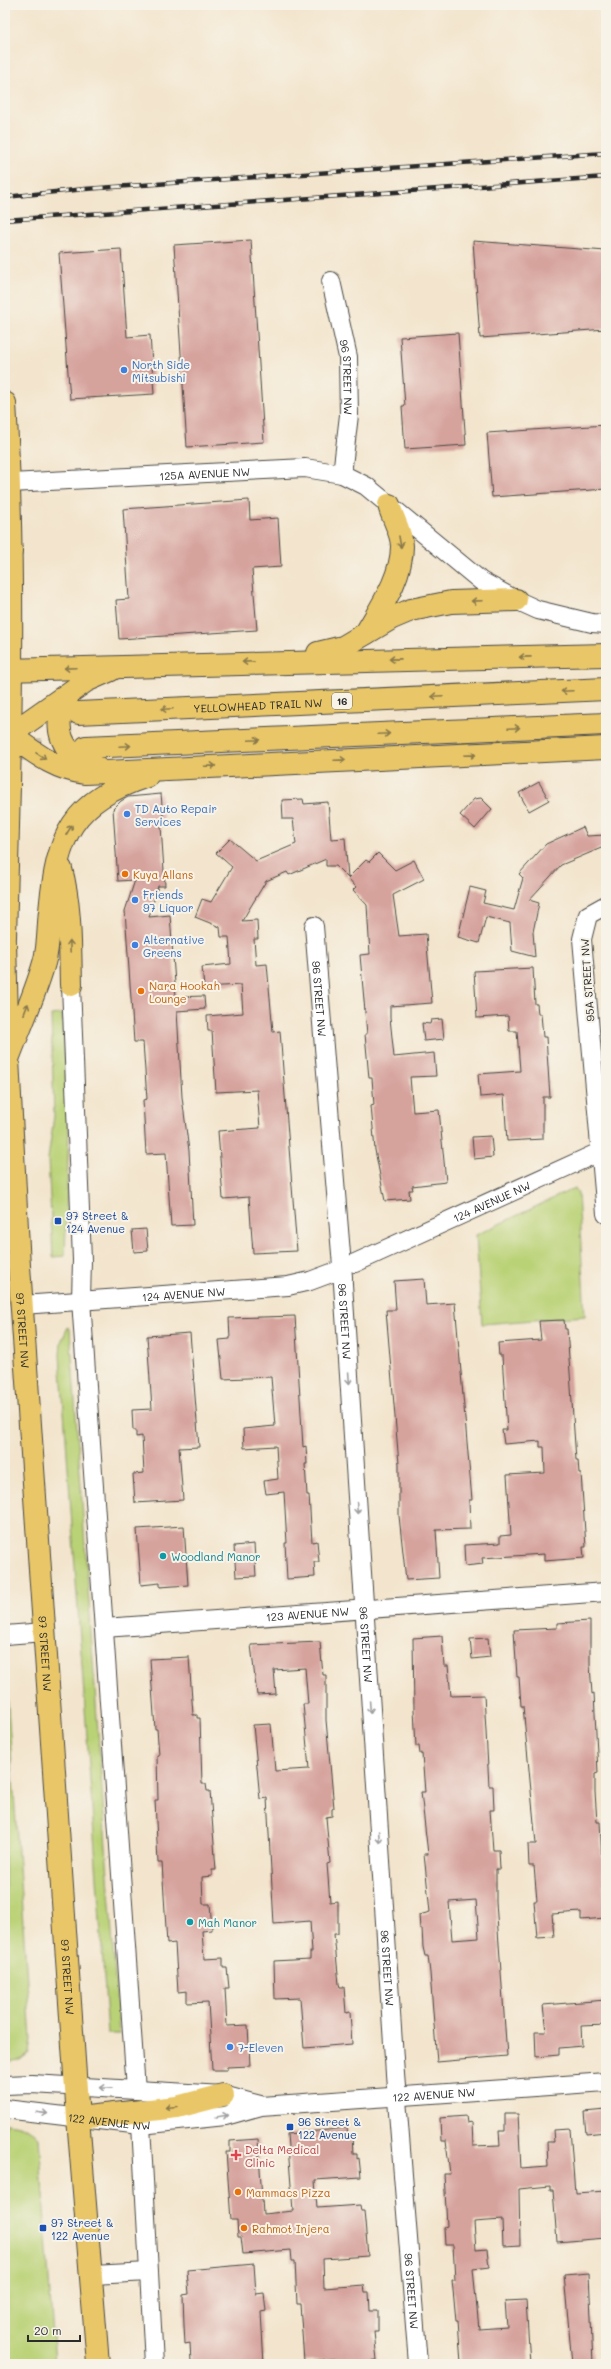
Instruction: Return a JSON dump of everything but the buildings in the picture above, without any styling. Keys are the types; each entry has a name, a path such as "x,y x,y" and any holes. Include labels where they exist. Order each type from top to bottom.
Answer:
{"main road":[{"path":"5,403 10,483 8,555 5,937"},
{"path":"364,636 389,593 398,568 402,545 388,505"},
{"path":"287,661 343,647 364,636 392,618 411,610 451,602 516,600"},
{"path":"8,670 287,661 606,655"},
{"path":"7,736 74,704 86,681 123,666"},
{"name":"YELLOWHEAD TRAIL NW","path":"74,704 606,689"},
{"path":"74,704 62,706 60,720 63,742 70,753 84,763 108,772"},
{"path":"86,747 606,724"},
{"path":"7,736 44,759 67,771 85,773 171,767 606,748"},
{"path":"6,1053 45,962 58,858 64,839 76,819 89,805 106,793 127,782 171,767"},
{"path":"58,858 66,888 71,985"},
{"name":"97 STREET NW","path":"5,942 6,1053 22,1305 46,1632 78,2118 93,2275 98,2364"},
{"path":"78,2118 177,2107 222,2095"}],"street":[{"name":"96 STREET NW","path":"331,281 348,357 349,415 342,474"},
{"name":"125A AVENUE NW","path":"10,483 305,468 342,474 366,486 388,505"},
{"path":"388,505 481,581 538,610 592,623 606,624"},
{"name":"95A STREET NW","path":"606,905 588,915 582,940 604,1150 606,1214"},
{"name":"96 STREET NW","path":"314,926 347,1270 364,1609 396,2096 418,2364"},
{"path":"71,985 82,1260 81,1300 136,2090"},
{"name":"124 AVENUE NW","path":"22,1305 288,1286 310,1281 347,1270 604,1150"},
{"name":"123 AVENUE NW","path":"104,1628 606,1592"},
{"path":"5,1635 46,1632"},
{"name":"122 AVENUE NW","path":"5,2109 141,2125 225,2116 261,2106 606,2082"},
{"name":"122 AVENUE NW","path":"5,2085 76,2087 222,2095 261,2106"},
{"path":"141,2125 154,2364"},
{"path":"93,2275 148,2272"}],"green space":[{"path":"62,1014 69,1128 65,1256 53,1257 48,1159 54,1116 51,1015"},
{"path":"575,1188 578,1193 585,1316 482,1324 476,1235"},
{"path":"68,1327 70,1329 119,2034 108,2034 60,1355 61,1342"},
{"path":"5,1664 31,2039 29,2053 20,2060 5,2062"},
{"path":"5,2123 24,2127 39,2138 55,2364 7,2364 5,2337"}],"tunnel":[{"path":"20,750 86,747"}],"railway":[{"path":"5,197 85,189 606,153"},
{"path":"5,220 606,177"}],"place":[{"name":"North Side Mitsubishi","path":"124,370"},
{"name":"TD Auto Repair Services","path":"127,814"},
{"name":"Kuya Allans","path":"125,874"},
{"name":"Friends 97 Liquor","path":"135,900"},
{"name":"Alternative Greens","path":"135,945"},
{"name":"Nara Hookah Lounge","path":"141,991"},
{"name":"97 Street & 124 Avenue","path":"58,1221"},
{"name":"Woodland Manor","path":"163,1556"},
{"name":"Mah Manor","path":"190,1922"},
{"name":"7-Eleven","path":"230,2047"},
{"name":"96 Street & 122 Avenue","path":"290,2127"},
{"name":"Delta Medical Clinic","path":"236,2155"},
{"name":"Mammacs Pizza","path":"238,2192"},
{"name":"97 Street & 122 Avenue","path":"43,2228"},
{"name":"Rahmot Injera","path":"244,2228"}]}
